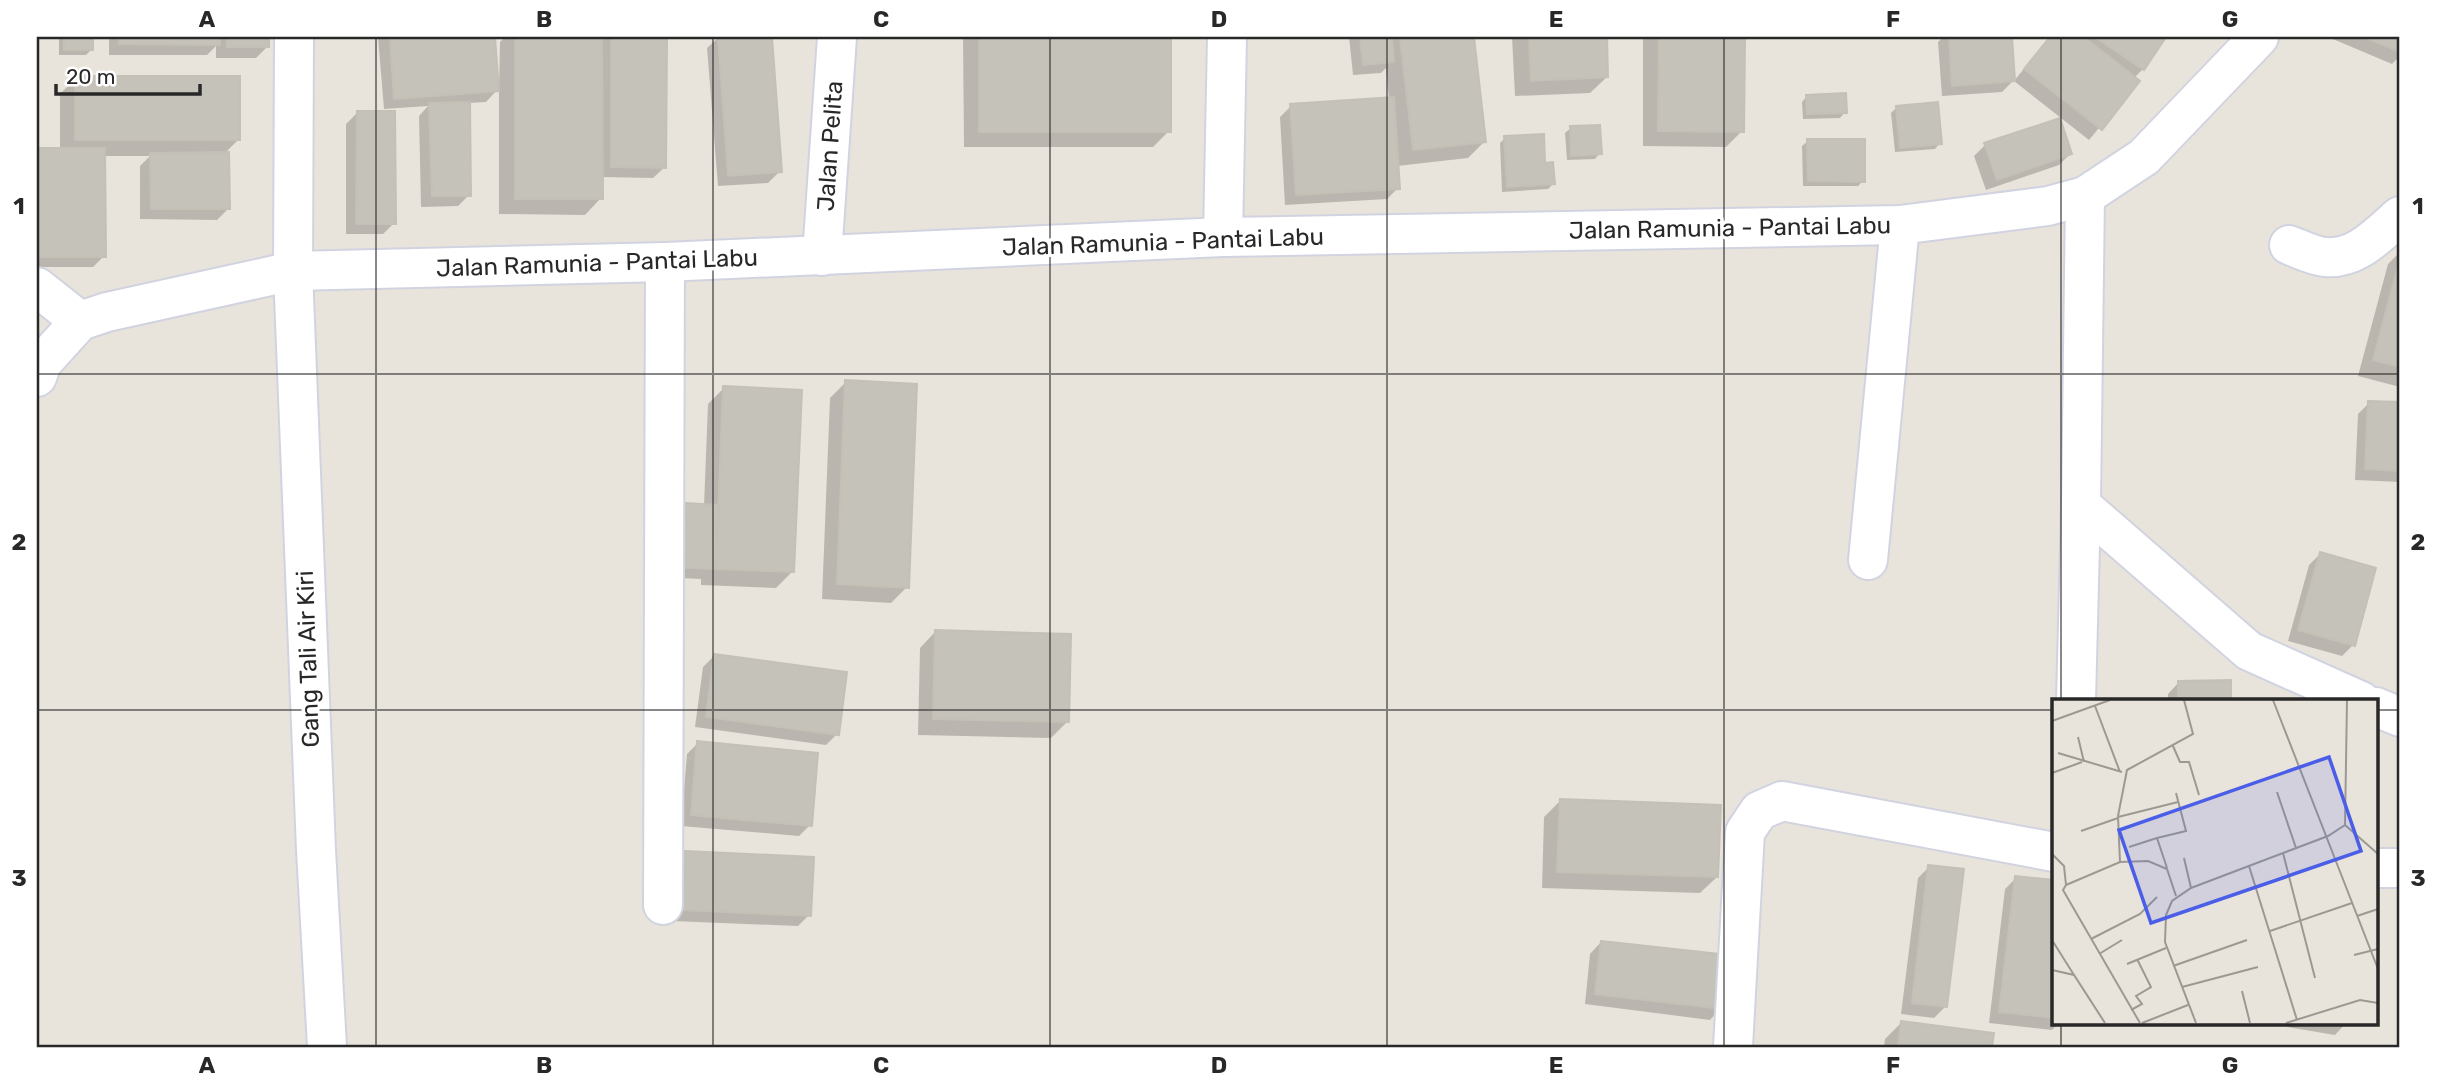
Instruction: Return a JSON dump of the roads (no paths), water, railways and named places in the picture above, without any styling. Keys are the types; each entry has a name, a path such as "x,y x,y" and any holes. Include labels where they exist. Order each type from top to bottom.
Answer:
{"street":[{"name":"Gang Tali Air Kiri","path":"294,37 293,271 316,850 327,1047"},
{"name":"Jalan Pelita","path":"822,256 837,37"},
{"path":"1223,237 1227,37"},
{"name":"Jalan Ramunia - Pantai Labu","path":"80,321 107,312 293,271 665,262 1223,237 1900,225 2048,206 2085,196 2144,158 2259,37"},
{"path":"2076,699 2085,196"},
{"path":"2289,245 2323,257 2345,257 2365,246 2400,216"},
{"path":"1868,560 1900,225"},
{"path":"663,905 665,262"},
{"path":"37,287 80,321 42,363 37,377"},
{"path":"2081,505 2249,651 2357,699"},
{"path":"2378,708 2400,717"},
{"path":"1733,1047 1745,832 1759,811 1782,801 2052,852"}]}
